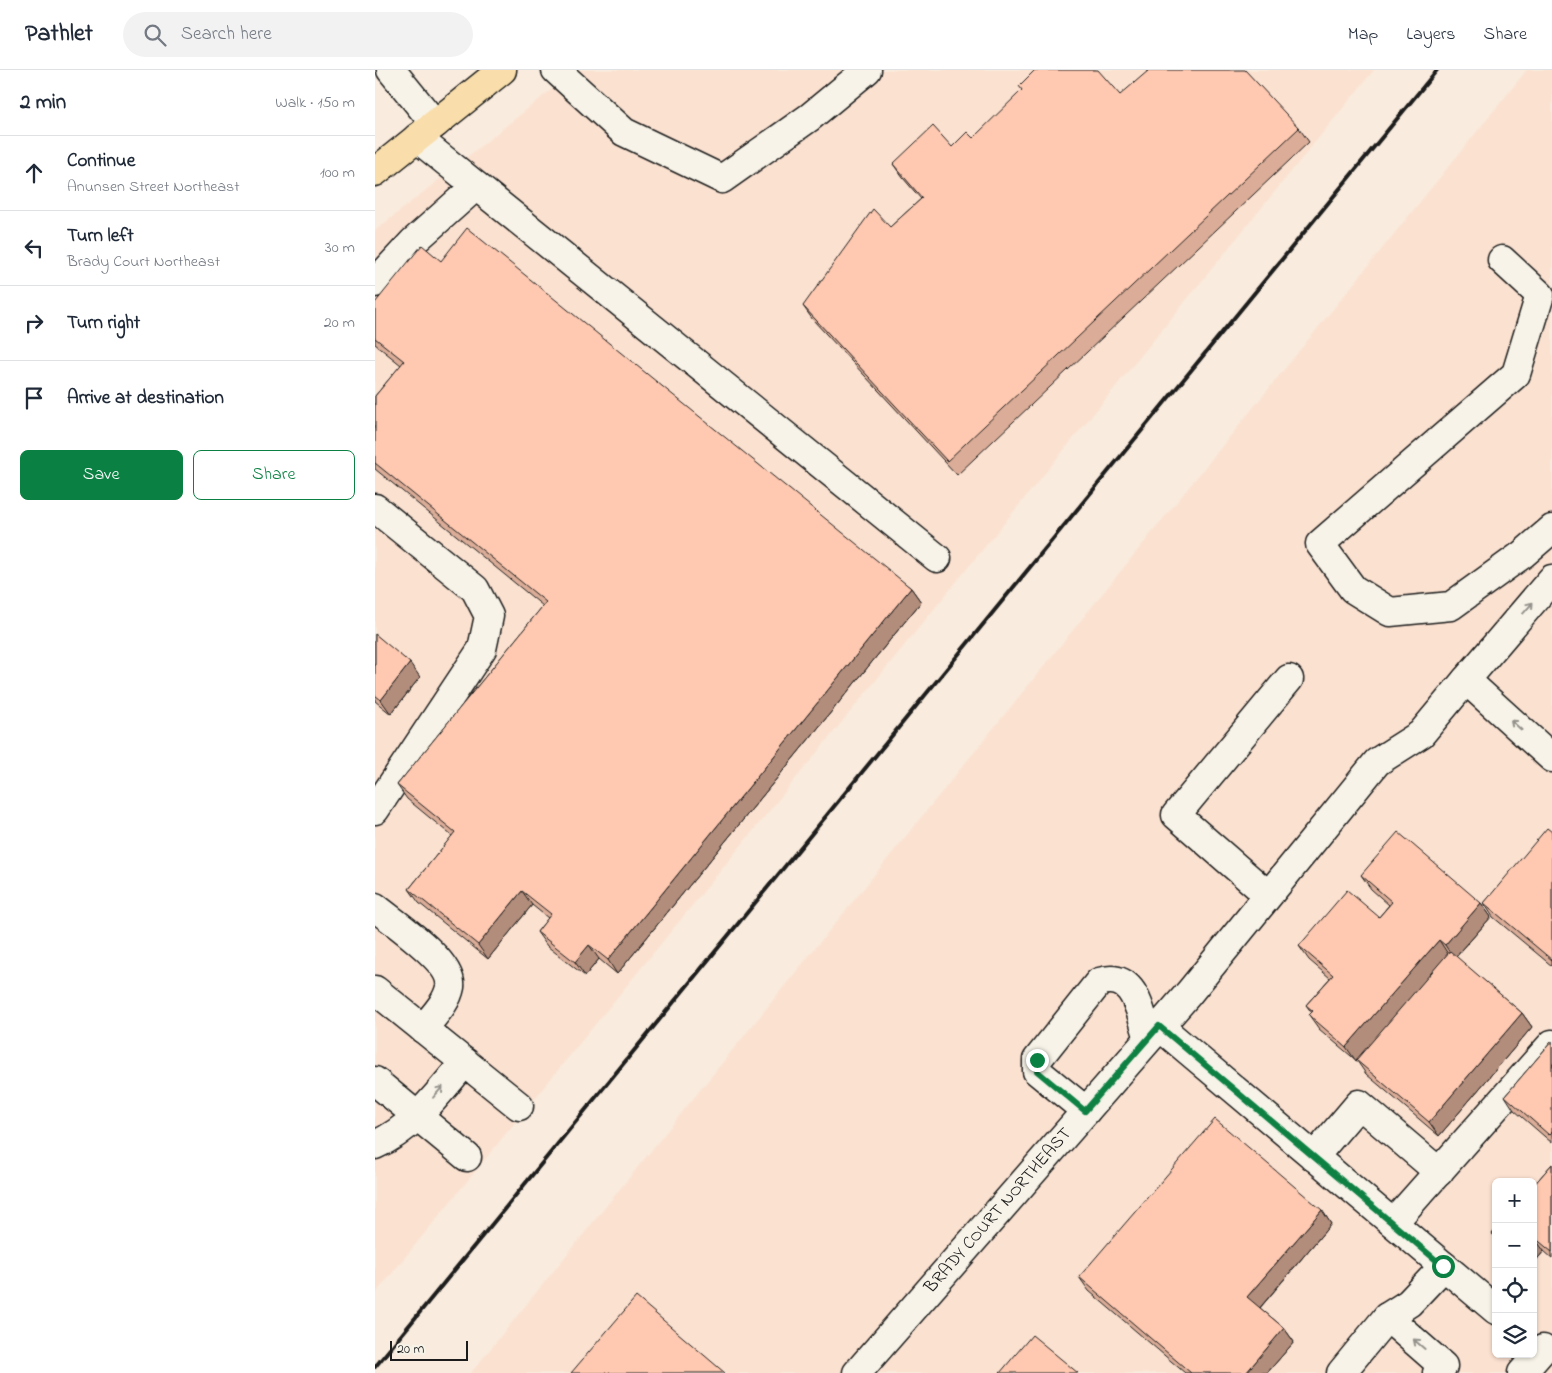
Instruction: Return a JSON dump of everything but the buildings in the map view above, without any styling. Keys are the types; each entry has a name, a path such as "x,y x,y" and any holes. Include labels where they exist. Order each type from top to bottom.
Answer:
{"main road":[{"path":"378,164 426,131 502,70"}],"street":[{"path":"391,70 426,131 476,186 937,558"},
{"path":"556,70 624,132 722,180 810,117 867,70"},
{"path":"375,283 413,242 476,186"},
{"path":"1502,260 1540,295 1516,374 1320,544 1353,589 1390,612 1451,606 1523,554 1552,529"},
{"path":"375,508 475,589 489,616 482,649 375,810"},
{"name":"BRADY COURT NORTHEAST","path":"857,1373 1154,1032 1377,762 1421,734 1552,579"},
{"path":"1268,895 1176,815 1289,679"},
{"path":"1466,680 1552,758"},
{"path":"375,907 436,957 446,970 450,985 444,1003 423,1029"},
{"path":"1085,1111 1037,1071 1037,1060 1099,982 1111,978 1118,980 1131,989 1154,1032 1314,1157 1492,1307"},
{"path":"375,990 519,1106"},
{"path":"1393,1223 1552,1044"},
{"path":"375,1145 389,1139 418,1116 465,1062"},
{"path":"375,1081 467,1157"},
{"path":"1314,1157 1359,1104 1439,1172"},
{"path":"1341,1373 1387,1317 1409,1303 1443,1266"},
{"path":"1387,1317 1443,1366 1437,1373"},
{"path":"1522,1373 1543,1349"}],"shaded area":[{"path":"576,70 1374,70 375,1294 375,231"},
{"path":"1527,70 1552,70 1552,1373 471,1373"}],"railway":[{"path":"375,1367 1437,70"}],"route":[{"path":"1037,1060 1037,1071 1085,1111 1159,1026 1443,1266"}]}
